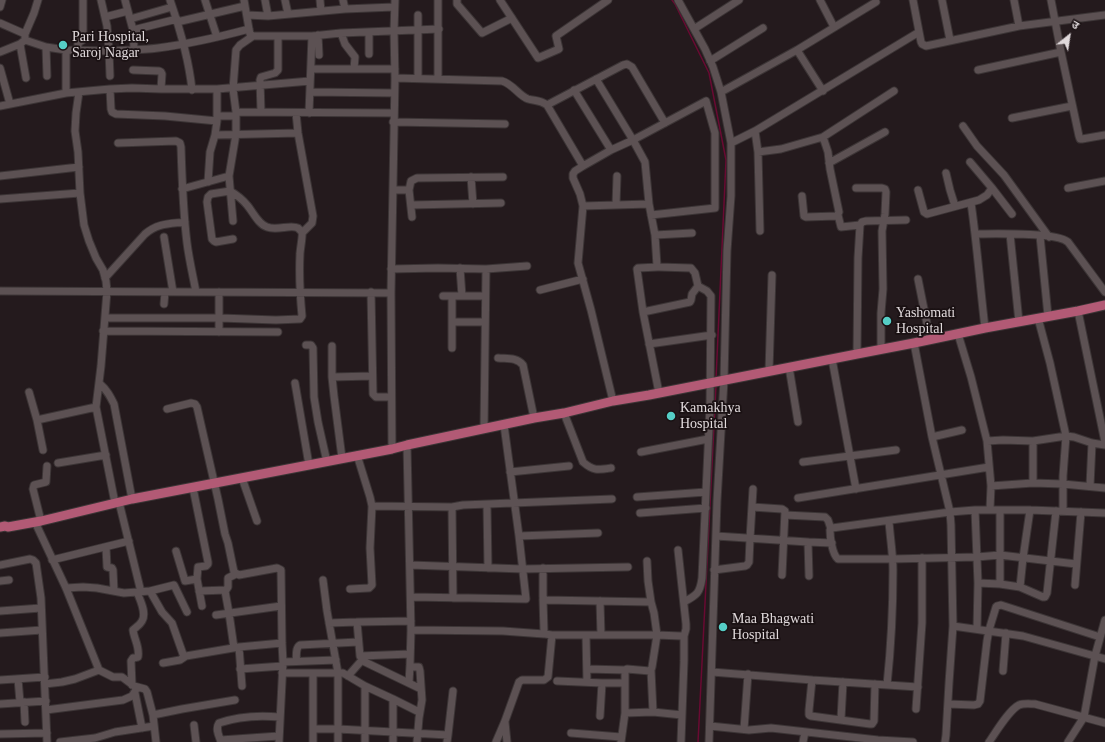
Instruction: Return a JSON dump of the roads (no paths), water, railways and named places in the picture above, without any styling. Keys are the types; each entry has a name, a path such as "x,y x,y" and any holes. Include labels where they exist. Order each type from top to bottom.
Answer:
{"main road":[{"path":"3,529 132,499 392,449 534,418 564,413 613,401 1105,305"}],"street":[{"path":"0,7 2,0"},
{"path":"26,78 23,39 38,0"},
{"path":"78,50 78,44 83,40 83,0"},
{"path":"101,0 107,26 110,76"},
{"path":"125,0 133,30 134,49"},
{"path":"205,0 217,37"},
{"path":"265,0 268,16"},
{"path":"286,0 288,14"},
{"path":"320,0 321,11"},
{"path":"343,0 345,9"},
{"path":"374,0 375,8"},
{"path":"438,0 438,79"},
{"path":"457,0 456,4 482,33 512,18"},
{"path":"500,0 538,58 559,49 556,36 608,0"},
{"path":"678,0 710,61 720,92 731,143 731,196 716,381 710,406 701,586 696,595 684,602"},
{"path":"694,29 739,0"},
{"path":"820,0 834,27"},
{"path":"912,0 921,42 923,45 1019,26 1105,15"},
{"path":"942,0 950,40"},
{"path":"1014,0 1019,26"},
{"path":"1051,0 1072,106 1080,138 1082,139 1105,135"},
{"path":"720,92 797,50 876,2"},
{"path":"133,30 210,14 245,3 250,34 253,36"},
{"path":"130,19 171,4 184,44 192,90"},
{"path":"247,15 268,16 345,9 375,8 394,4 395,78 391,293 392,449"},
{"path":"105,17 128,11"},
{"path":"418,15 418,78"},
{"path":"0,23 23,39 46,47 66,50 108,51 157,48 184,44 249,29"},
{"path":"710,61 763,28"},
{"path":"233,221 229,176 236,134 236,114 233,89 236,50 240,45 253,36 315,36 341,33 439,29"},
{"path":"731,143 755,131 919,32"},
{"path":"341,33 345,44 355,57 354,69"},
{"path":"368,33 369,54"},
{"path":"315,36 319,55"},
{"path":"309,113 311,68 315,36"},
{"path":"261,112 260,80 261,77 275,73 278,70 278,37"},
{"path":"0,52 23,39"},
{"path":"46,47 47,76"},
{"path":"66,50 66,93"},
{"path":"797,50 823,90"},
{"path":"978,70 1061,52"},
{"path":"546,105 627,64 632,67 665,123"},
{"path":"0,68 10,104"},
{"path":"311,68 395,69"},
{"path":"133,70 161,72 161,90"},
{"path":"395,78 502,81 507,83 528,99 537,100 546,105 583,166"},
{"path":"596,79 645,162 649,204 655,235 656,264 658,267"},
{"path":"0,106 66,93 110,89 233,89 310,82"},
{"path":"110,89 112,112 116,114 217,118 236,114 261,112 394,113"},
{"path":"208,182 210,152 215,135 217,118 218,89"},
{"path":"574,90 611,150"},
{"path":"758,152 781,149 823,137 894,91"},
{"path":"79,92 75,131 84,225 96,258 103,270 106,291 100,384 96,407 117,503 129,541 144,613 142,621 133,630 138,648 138,657 131,661 142,728"},
{"path":"310,92 394,94"},
{"path":"613,401 578,262 583,206 573,174 575,171 611,150 706,101 715,133 715,208 651,215"},
{"path":"1012,118 1072,106"},
{"path":"105,318 300,319 302,316 300,293 300,255 302,233 312,223 313,216 298,133 296,113"},
{"path":"394,122 505,124"},
{"path":"963,126 977,146 1004,175 1049,237"},
{"path":"755,131 758,152 760,230"},
{"path":"829,163 885,132"},
{"path":"215,135 298,133"},
{"path":"823,137 828,149 829,163 841,227 860,225 862,222 866,221 906,220"},
{"path":"118,143 176,141 180,143 187,245 196,292"},
{"path":"970,162 1012,214"},
{"path":"0,176 79,167"},
{"path":"946,173 955,206"},
{"path":"182,189 229,176"},
{"path":"616,205 617,176"},
{"path":"471,177 473,204"},
{"path":"412,217 409,190 411,181 417,178 503,177"},
{"path":"1068,188 1105,181"},
{"path":"856,188 878,188 885,189 886,192 885,214 882,231 884,289 881,313 881,349"},
{"path":"918,190 925,213 929,214 971,203 983,198 992,188"},
{"path":"393,190 409,190"},
{"path":"233,239 216,242 212,239 207,202 208,197 211,194 230,191 240,198 254,215 268,227 280,228 292,226 300,229 302,233"},
{"path":"0,200 80,194"},
{"path":"802,196 804,216 838,215"},
{"path":"411,205 500,203"},
{"path":"971,203 976,234 985,328"},
{"path":"583,206 649,204"},
{"path":"105,278 152,228 158,225 185,222"},
{"path":"857,354 858,258 860,225"},
{"path":"655,235 692,233"},
{"path":"976,234 1010,234 1063,239 1068,242 1105,292"},
{"path":"1010,234 1019,322"},
{"path":"1040,236 1048,316"},
{"path":"164,237 173,292"},
{"path":"392,269 527,266"},
{"path":"659,393 643,312 637,269 658,267 691,268 695,273 698,286 707,291 711,296 712,334 716,381 717,501 709,742"},
{"path":"460,268 462,296"},
{"path":"484,429 486,268"},
{"path":"769,371 772,274"},
{"path":"540,290 583,279"},
{"path":"918,279 930,339"},
{"path":"643,312 690,302 692,292 698,286"},
{"path":"0,292 106,291 391,293"},
{"path":"164,292 164,304"},
{"path":"219,292 219,332"},
{"path":"372,292 373,394 376,397 391,397"},
{"path":"443,296 486,296"},
{"path":"452,296 452,348"},
{"path":"987,441 1033,441 1066,436 1092,443 1105,444 1078,311"},
{"path":"978,583 1020,587 1043,597 1045,597 1047,593 1050,562 1063,484 1066,436 1050,363 1038,318"},
{"path":"452,322 485,322"},
{"path":"103,331 278,332"},
{"path":"649,344 712,334"},
{"path":"958,334 971,377 987,441 988,467 991,486 990,509"},
{"path":"914,343 940,475 950,512 952,534 953,626 945,742"},
{"path":"306,345 313,348 314,397 327,462"},
{"path":"332,346 332,377 335,412 342,458"},
{"path":"498,358 515,359 520,361 523,365 534,418"},
{"path":"832,359 856,489"},
{"path":"789,367 798,422"},
{"path":"332,377 372,376"},
{"path":"294,383 309,465"},
{"path":"100,384 110,395 114,404 132,499"},
{"path":"29,392 37,420 43,450"},
{"path":"167,409 191,403 197,407 234,572 236,574"},
{"path":"37,420 96,407"},
{"path":"564,413 583,462 595,470 611,468"},
{"path":"410,597 525,599 523,569 504,425"},
{"path":"932,437 962,430"},
{"path":"641,452 708,439"},
{"path":"1033,441 1033,483"},
{"path":"1090,486 1092,443"},
{"path":"407,445 411,621 409,682"},
{"path":"803,462 896,450"},
{"path":"58,463 106,455"},
{"path":"350,589 369,588 372,585 370,540 372,506 357,455"},
{"path":"47,466 46,482 34,486 33,489 38,522 52,560 66,588 99,670 113,677 122,677 135,688 142,688 147,692 153,715 156,742"},
{"path":"510,472 569,466"},
{"path":"798,498 988,467"},
{"path":"242,478 257,521"},
{"path":"991,486 1033,483 1105,488"},
{"path":"193,488 208,561 206,566 198,567 197,579 202,606"},
{"path":"714,570 747,565 749,562 753,489"},
{"path":"637,497 706,492"},
{"path":"372,506 452,507 612,499"},
{"path":"487,505 488,568"},
{"path":"452,507 454,598"},
{"path":"752,507 782,509 785,511 782,575"},
{"path":"640,513 706,508"},
{"path":"831,529 950,512 990,509 1105,513"},
{"path":"975,510 978,583 977,629"},
{"path":"1000,510 1000,584"},
{"path":"1020,587 1030,510"},
{"path":"1075,585 1081,512"},
{"path":"785,515 825,517 828,520 831,529 832,543 838,559 977,557 1000,555 1076,564"},
{"path":"887,685 892,595 892,559 889,521"},
{"path":"519,536 598,532"},
{"path":"716,536 832,543"},
{"path":"52,560 129,541"},
{"path":"808,542 810,576"},
{"path":"106,547 107,567 112,568 113,570 114,591"},
{"path":"678,550 686,629 684,636 681,742"},
{"path":"176,552 185,581"},
{"path":"916,709 922,623 922,558"},
{"path":"0,565 30,559 36,563 41,598 47,742"},
{"path":"647,561 651,602 657,635 651,670 654,712"},
{"path":"410,565 523,569 628,567"},
{"path":"242,686 225,591 228,589 228,578 236,574 239,575 279,568 281,573 283,667 279,739 221,741 217,729 219,723 241,717 262,715 280,717"},
{"path":"543,568 544,634"},
{"path":"66,588 83,587 124,593 139,592 150,591 197,579"},
{"path":"0,581 9,580"},
{"path":"322,580 338,673 338,742"},
{"path":"174,585 187,612"},
{"path":"150,591 162,612 172,623 184,657"},
{"path":"199,591 225,591"},
{"path":"543,599 651,602"},
{"path":"600,601 601,636"},
{"path":"948,704 974,705 978,704 980,701 989,630 996,607 999,605 1100,636"},
{"path":"216,615 281,606"},
{"path":"0,611 41,608"},
{"path":"1068,742 1084,717 1095,656 1105,620"},
{"path":"329,622 411,621"},
{"path":"348,676 361,658 358,642 357,622"},
{"path":"953,626 1023,636 1105,659"},
{"path":"0,633 42,630"},
{"path":"411,630 503,631 552,636 684,636"},
{"path":"1003,671 1006,633"},
{"path":"586,635 587,682"},
{"path":"496,742 519,682 522,680 544,680 548,677 552,636"},
{"path":"296,661 297,648 300,644 358,642"},
{"path":"163,663 180,660 184,657 236,647 282,643"},
{"path":"361,658 410,654"},
{"path":"361,658 422,689"},
{"path":"283,667 296,661 336,660"},
{"path":"240,669 283,667 313,673 338,673 348,676 365,686 420,712"},
{"path":"410,667 420,668 422,689 417,742"},
{"path":"587,669 651,670"},
{"path":"0,680 18,679 62,682 99,670"},
{"path":"571,733 621,740 624,713 624,670"},
{"path":"712,672 918,687"},
{"path":"313,673 314,742"},
{"path":"744,729 748,674"},
{"path":"18,679 24,722"},
{"path":"812,680 808,710 811,716 870,724 874,723 875,684"},
{"path":"557,681 624,683"},
{"path":"841,719 843,682"},
{"path":"600,716 602,683"},
{"path":"365,686 365,742"},
{"path":"46,710 123,700 128,698 135,688"},
{"path":"313,729 417,733 447,738 452,691"},
{"path":"393,699 393,742"},
{"path":"153,715 235,700"},
{"path":"0,704 46,701"},
{"path":"989,742 1008,715 1018,706 1023,704 1035,704 1105,723"},
{"path":"624,713 654,712 682,715"},
{"path":"505,721 507,742"},
{"path":"194,725 196,742"},
{"path":"60,742 95,740 115,732 154,726"},
{"path":"710,726 754,730 771,728 845,739 913,742"},
{"path":"803,742 804,732"},
{"path":"5,742 2,734 47,733"},
{"path":"24,734 24,742"}],"waterway":[{"path":"672,0 709,73 726,160 716,379"},
{"path":"698,742 716,385"}],"place":[{"name":"Pari Hospital, Saroj Nagar","path":"63,45"},
{"name":"Yashomati Hospital","path":"887,321"},
{"name":"Kamakhya Hospital","path":"671,416"},
{"name":"Maa Bhagwati Hospital","path":"723,627"}]}
